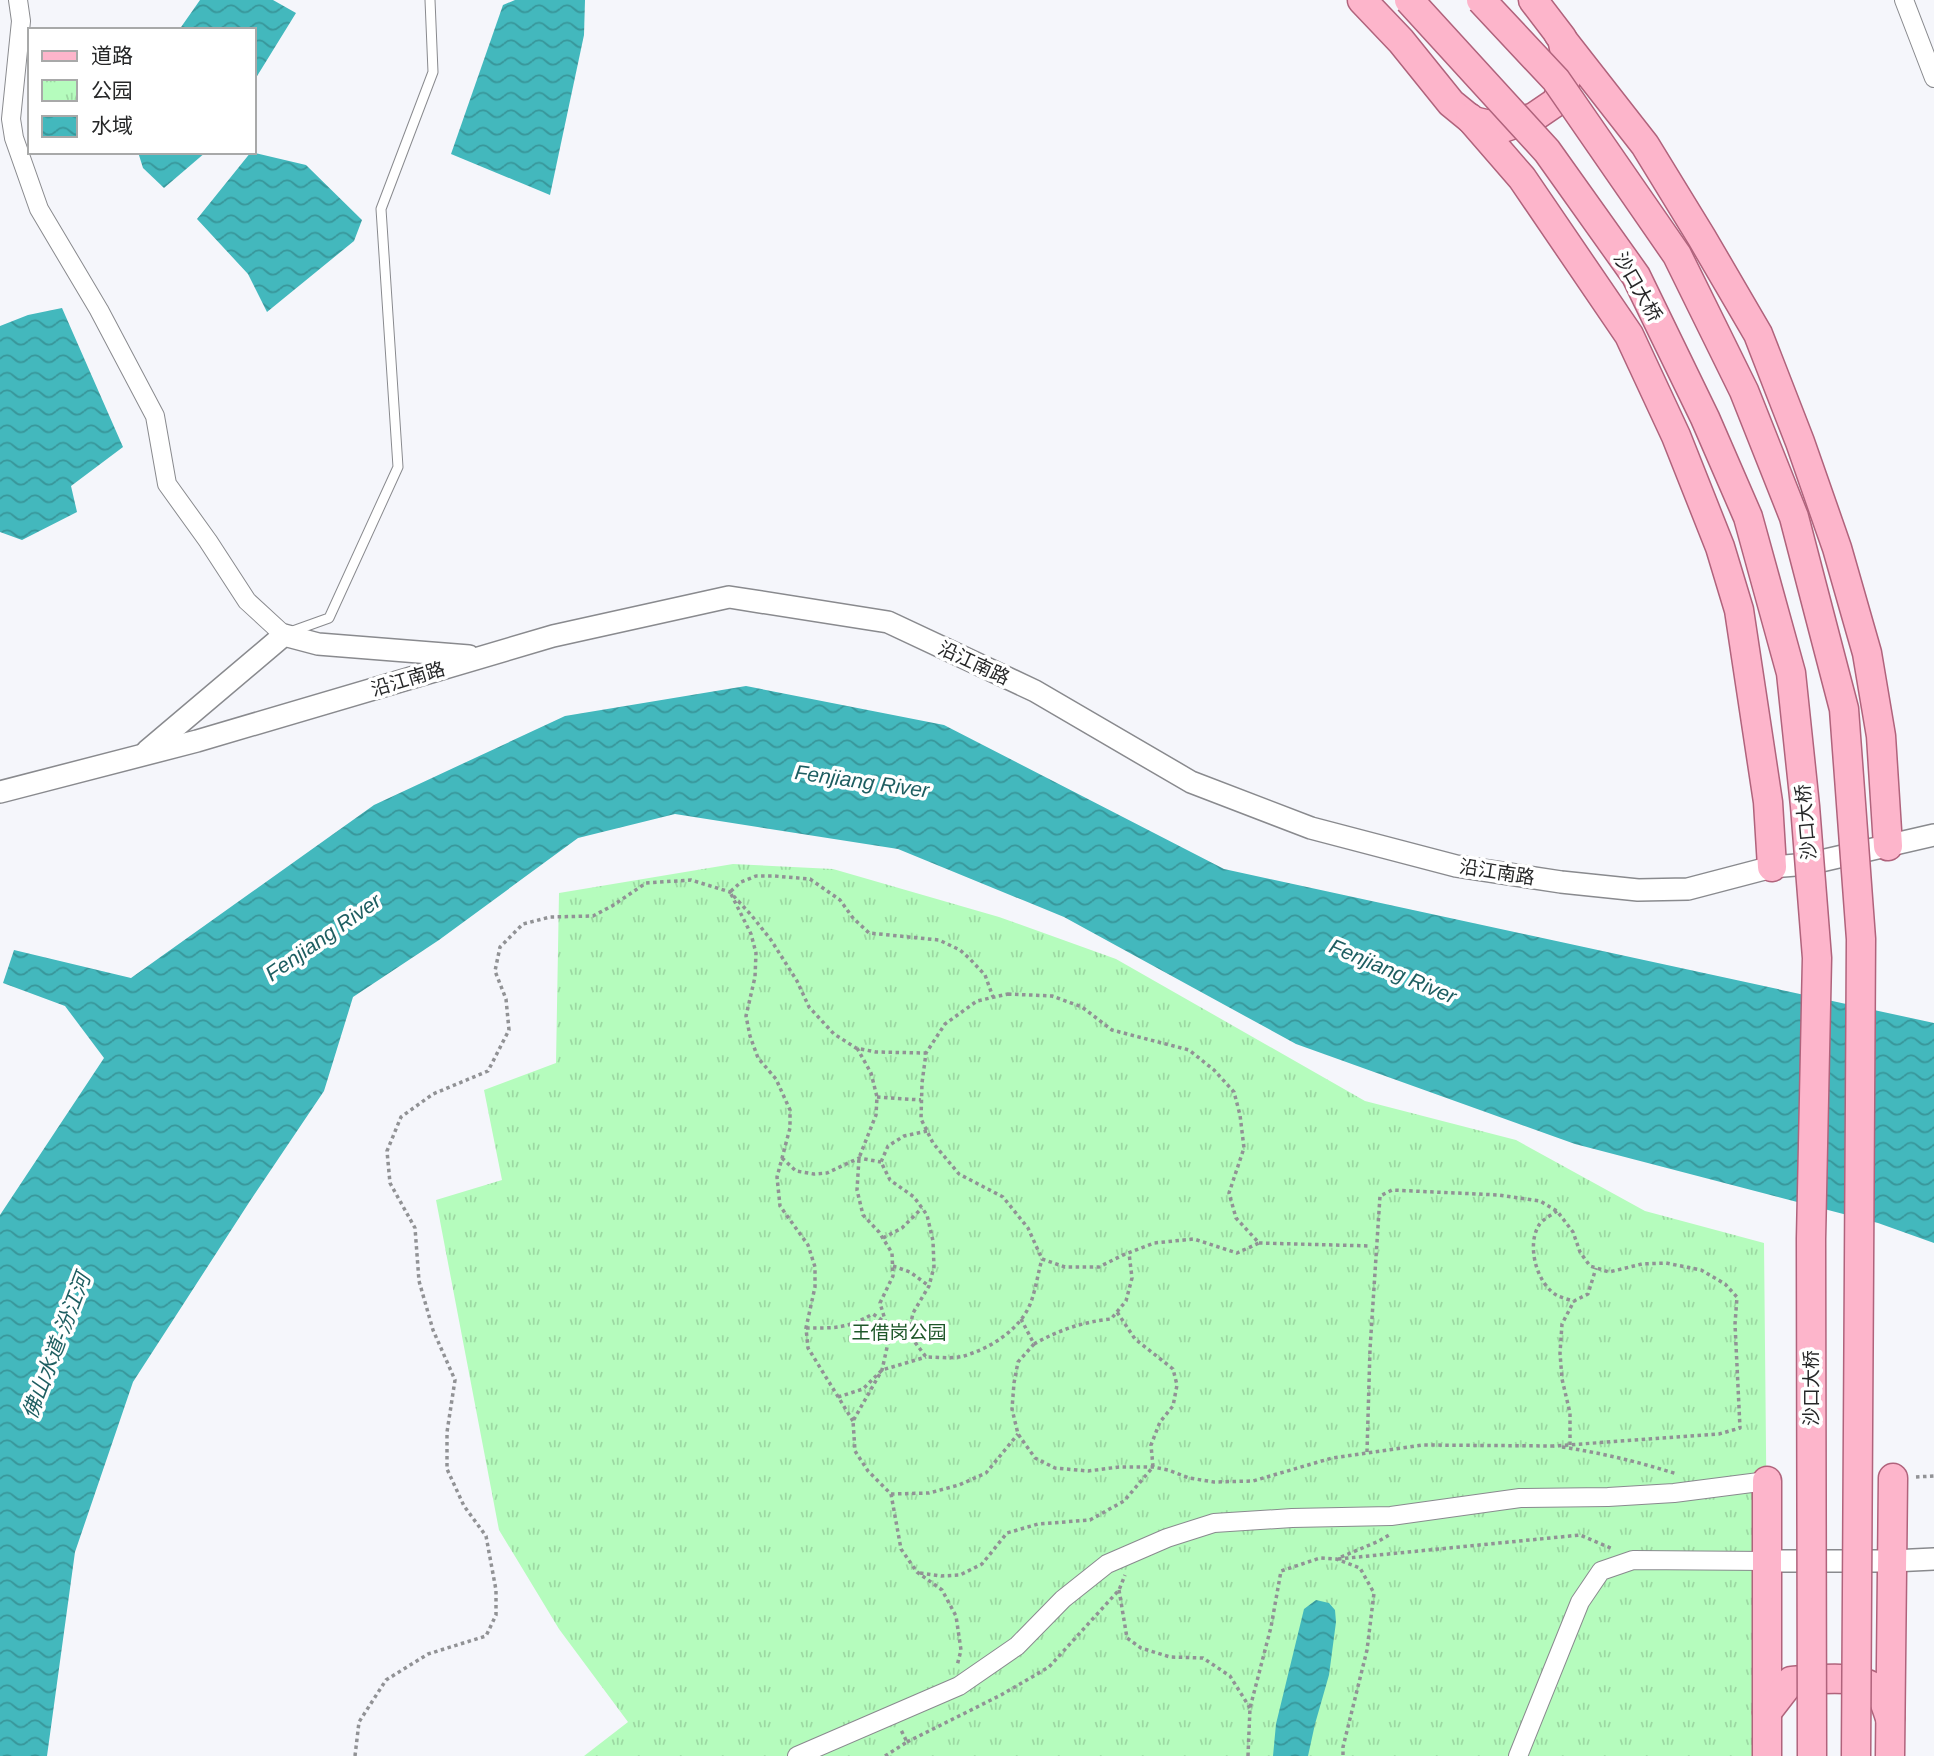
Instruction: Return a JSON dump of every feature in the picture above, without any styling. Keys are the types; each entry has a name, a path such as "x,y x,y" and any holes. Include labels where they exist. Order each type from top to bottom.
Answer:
{"main road":[{"path":"1362,0 1401,41 1451,103 1473,121 1503,128 1534,117 1556,102 1569,73 1562,38 1533,0"},
{"name":"沙口大桥","path":"1409,0 1547,151 1636,275 1705,418 1748,517 1791,673 1817,958 1811,1239 1811,1756"},
{"path":"1481,0 1556,79 1677,255 1744,391 1794,517 1844,709 1861,939 1856,1756"},
{"path":"1559,35 1645,145 1758,334 1837,548 1867,653 1881,736 1888,846"},
{"path":"1469,118 1522,178 1629,335 1676,436 1720,547 1739,610 1768,802 1772,867"},
{"path":"1890,1756 1893,1478"},
{"path":"1767,1481 1767,1756"},
{"path":"1767,1712 1791,1681 1834,1679 1863,1681 1880,1692 1890,1718"}],"street":[{"path":"18,0 21,21 6,119 39,209 99,310 155,416 167,484 247,601 284,635 318,644 482,657"},
{"path":"1904,0 1934,78"},
{"name":"沿江南路","path":"0,792 197,741 553,636 729,597 888,622 1035,691 1191,782 1311,828 1456,866 1561,882 1638,890 1688,889 1772,867 1808,864 1934,835"},
{"path":"141,756 284,635"},
{"path":"797,1756 959,1686 1017,1646 1063,1599 1107,1564 1167,1538 1213,1523 1391,1516 1520,1498 1674,1493 1767,1481"},
{"path":"1518,1756 1580,1602 1601,1571 1633,1560 1934,1559"}],"lane":[{"path":"284,635 329,618 398,467 381,209 433,72 430,0"}],"path":[{"path":"730,892 756,876 810,879 840,900 853,918 869,933 939,940 960,950 985,975 993,997"},
{"path":"355,1756 359,1722 386,1680 428,1654 486,1636 496,1615 496,1590 486,1536 464,1506 447,1469 447,1432 455,1380 433,1330 419,1281 415,1228 390,1183 387,1151 401,1117 433,1094 488,1071 509,1030 506,999 495,971 500,947 523,924 550,917 593,916 646,883 691,880 730,892 771,940 797,981 809,1007 834,1034 856,1048 876,1052 926,1053"},
{"path":"730,892 751,934 756,953 755,977 746,1016 750,1036 758,1058 776,1079 790,1110 789,1128 777,1177 780,1206 808,1245 815,1266 815,1287 806,1328 808,1348 853,1422 855,1451 868,1471 891,1493 901,1549 917,1572 942,1590 956,1616 961,1650 947,1691"},
{"path":"838,1397 863,1389 882,1370 926,1357 962,1357 986,1346 1008,1333 1030,1305 1042,1259 1028,1228 1003,1197 959,1174 933,1143 921,1119 926,1053 945,1024 977,1001 1007,994 1052,996 1082,1007 1112,1030 1189,1050 1214,1070 1234,1092 1240,1115 1244,1148 1229,1193 1237,1218 1259,1244"},
{"path":"853,1422 882,1370 888,1343 880,1303 893,1276 892,1253 863,1214 857,1190 859,1158 876,1115 877,1097 871,1073 856,1048"},
{"path":"877,1097 921,1100"},
{"path":"881,1162 888,1146 904,1136 927,1131"},
{"path":"782,1158 796,1171 814,1174 827,1173 859,1158 881,1162"},
{"path":"881,1162 890,1180 914,1197 927,1215 933,1241 934,1267 929,1286 913,1313 910,1327 914,1342 926,1357"},
{"path":"1129,1253 1132,1278 1126,1301 1111,1319 1088,1321 1055,1332 1034,1344 1018,1362 1012,1409 1018,1434 1035,1458 1055,1468 1088,1471 1153,1467 1214,1482 1253,1481 1332,1458 1432,1444 1553,1446 1719,1434 1740,1428 1735,1324 1737,1297 1725,1284 1702,1270 1666,1263 1642,1264 1609,1272 1590,1266 1580,1252 1573,1232 1557,1211 1540,1201 1499,1195 1392,1190 1380,1196 1370,1349 1367,1452"},
{"path":"883,1238 902,1228 922,1208"},
{"path":"1557,1211 1539,1225 1534,1242 1535,1262 1544,1283 1557,1295 1574,1301"},
{"path":"1042,1259 1065,1267 1099,1267 1154,1244 1194,1239 1237,1253 1259,1244 1371,1246"},
{"path":"893,1266 910,1272 929,1286"},
{"path":"1570,1445 1570,1413 1562,1379 1560,1353 1562,1324 1574,1301 1588,1294 1597,1268"},
{"path":"917,1572 941,1576 960,1575 982,1564 1007,1533 1038,1524 1090,1520 1124,1501 1153,1467 1151,1444 1160,1422 1172,1406 1177,1385 1173,1369 1135,1339 1117,1312"},
{"path":"806,1328 844,1327 873,1314 886,1323 910,1327"},
{"path":"1021,1319 1034,1344"},
{"path":"891,1493 929,1493 959,1485 986,1473 1018,1434"},
{"path":"1553,1446 1636,1461 1685,1476"},
{"path":"1336,1559 1390,1534"},
{"path":"1248,1756 1250,1708 1268,1639 1281,1571 1320,1558 1336,1559 1580,1535 1612,1549 1625,1563"},
{"path":"885,1756 1049,1667 1119,1590 1134,1554"},
{"path":"1336,1559 1360,1569 1374,1593 1367,1650 1343,1756"},
{"path":"1119,1590 1127,1638 1141,1648 1170,1657 1203,1658 1230,1676 1250,1708"},
{"path":"893,1715 907,1742"}],"green space":[{"name":"王借岗公园","path":"733,864 833,869 999,917 1116,959 1365,1101 1516,1140 1645,1211 1764,1243 1769,1756 584,1756 628,1722 559,1629 499,1530 436,1200 502,1180 484,1090 556,1063 559,893"}],"water":[{"path":"200,0 273,0 296,13 256,78 256,28 180,28"},
{"path":"515,0 585,0 584,35 550,195 451,154 503,5"},
{"path":"256,153 306,165 362,220 354,241 267,312 248,274 197,219 249,154"},
{"path":"139,154 204,154 164,188 143,168"},
{"path":"62,308 123,447 71,486 77,512 22,540 0,532 0,326 28,315"},
{"path":"746,686 944,725 1224,869 1934,1023 1934,1243 1878,1223 1575,1144 1296,1044 1064,917 898,849 675,814 578,838 439,940 353,997 324,1091 133,1382 75,1552 47,1756 0,1756 0,1215 104,1058 65,1006 3,983 14,950 131,978 374,805 565,716"},
{"path":"1316,1600 1329,1603 1335,1610 1336,1622 1329,1675 1308,1756 1273,1756 1276,1724 1304,1609"}],"water label":[{"name":"Fenjiang River","path":"862,781"},
{"name":"Fenjiang River","path":"323,937"},
{"name":"Fenjiang River","path":"1393,971"},
{"name":"佛山水道-汾江河","path":"56,1346"}]}
